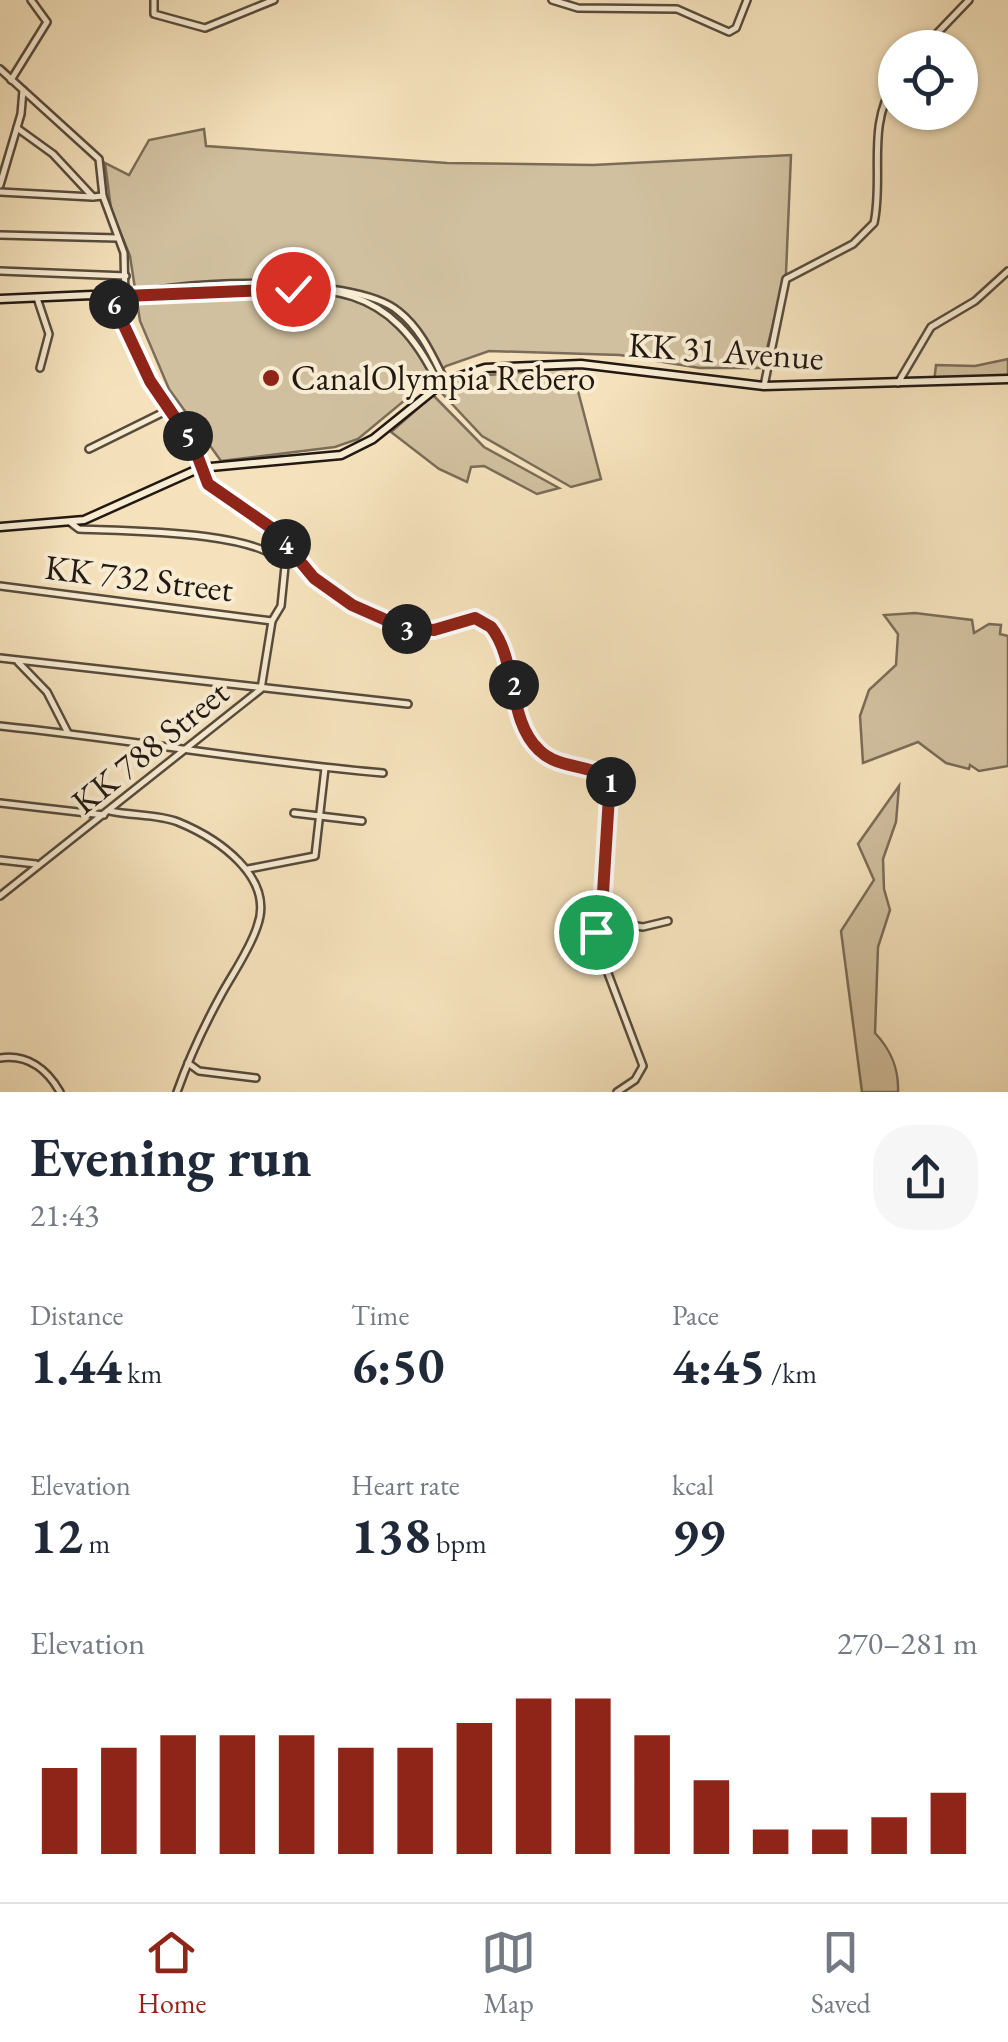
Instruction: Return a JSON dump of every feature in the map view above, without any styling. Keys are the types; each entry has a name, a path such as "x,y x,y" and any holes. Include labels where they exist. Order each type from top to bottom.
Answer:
{"main road":[{"path":"0,299 92,295 113,302 150,381 193,444 200,468"},
{"name":"KK 31 Avenue","path":"0,527 70,523 200,468 341,456 373,439 442,383 485,368 565,364 764,386 1008,378"}],"street":[{"path":"11,80 47,22 31,0"},
{"path":"154,0 154,14 199,28 274,0"},
{"path":"552,0 578,8 677,9 730,32 736,28 747,0"},
{"path":"940,30 969,0"},
{"path":"0,69 99,159 102,196 127,276 125,296"},
{"path":"23,90 0,189 102,196"},
{"path":"17,128 53,154 93,197"},
{"path":"764,386 786,279 852,244 874,223 879,130"},
{"path":"0,234 118,238"},
{"path":"0,271 127,276"},
{"path":"898,383 932,327 975,300 1008,271"},
{"path":"113,302 125,296 272,289 346,294 382,309 402,324 418,342 442,383"},
{"path":"36,298 49,334 40,368"},
{"path":"89,449 170,409"},
{"path":"200,468 208,484 273,529 330,591 389,624 423,630 475,618 491,627 503,648 535,746 559,763 604,774 612,784 596,946 643,1066 635,1080 617,1092"},
{"path":"70,523 78,530 163,534 272,552 283,563 291,550"},
{"name":"KK 788 Street","path":"0,896 261,689 272,621 282,606 283,563"},
{"name":"KK 732 Street","path":"0,586 272,621"},
{"path":"1,657 408,704"},
{"path":"16,660 47,692 68,733"},
{"path":"0,726 189,749 223,758 382,773"},
{"path":"246,869 315,856 324,768"},
{"path":"0,803 174,821 224,849 246,869 258,896 257,930 177,1092"},
{"path":"294,812 362,821"},
{"path":"0,860 40,864"},
{"path":"598,920 643,927 668,921"},
{"path":"0,1058 31,1062 49,1075 60,1092"},
{"path":"188,1063 218,1075 256,1078"}],"shaded area":[{"path":"204,129 206,146 447,163 593,165 791,155 786,273 762,368 700,368 620,355 489,351 446,366 358,439 335,447 221,461 169,389 140,321 130,256 111,209 105,163 129,175 149,140"},
{"path":"1008,359 1008,377 934,382 936,365 975,366"},
{"path":"572,368 601,479 571,487 482,436 439,390 464,377"},
{"path":"433,395 484,447 559,488 537,494 484,466 471,467 467,482 439,469 391,432"},
{"path":"915,613 972,620 974,633 989,624 1001,625 1000,634 1008,636 1008,766 979,771 970,765 969,769 946,763 918,742 863,763 860,716 869,690 896,665 898,634 884,615"},
{"path":"899,786 896,822 883,859 884,889 890,910 878,947 875,1033 893,1060 898,1092 862,1092 841,931 874,880 858,844"}],"place":[{"name":"CanalOlympia Rebero","path":"271,378"}],"route":[{"path":"293,289 134,299 125,296 113,302 150,381 193,444 208,484 273,529 302,565 330,591 376,618 413,630 434,630 466,618 475,618 491,627 503,648 525,726 535,746 559,763 604,774 610,780 612,790 602,848 602,909 596,932"}]}
